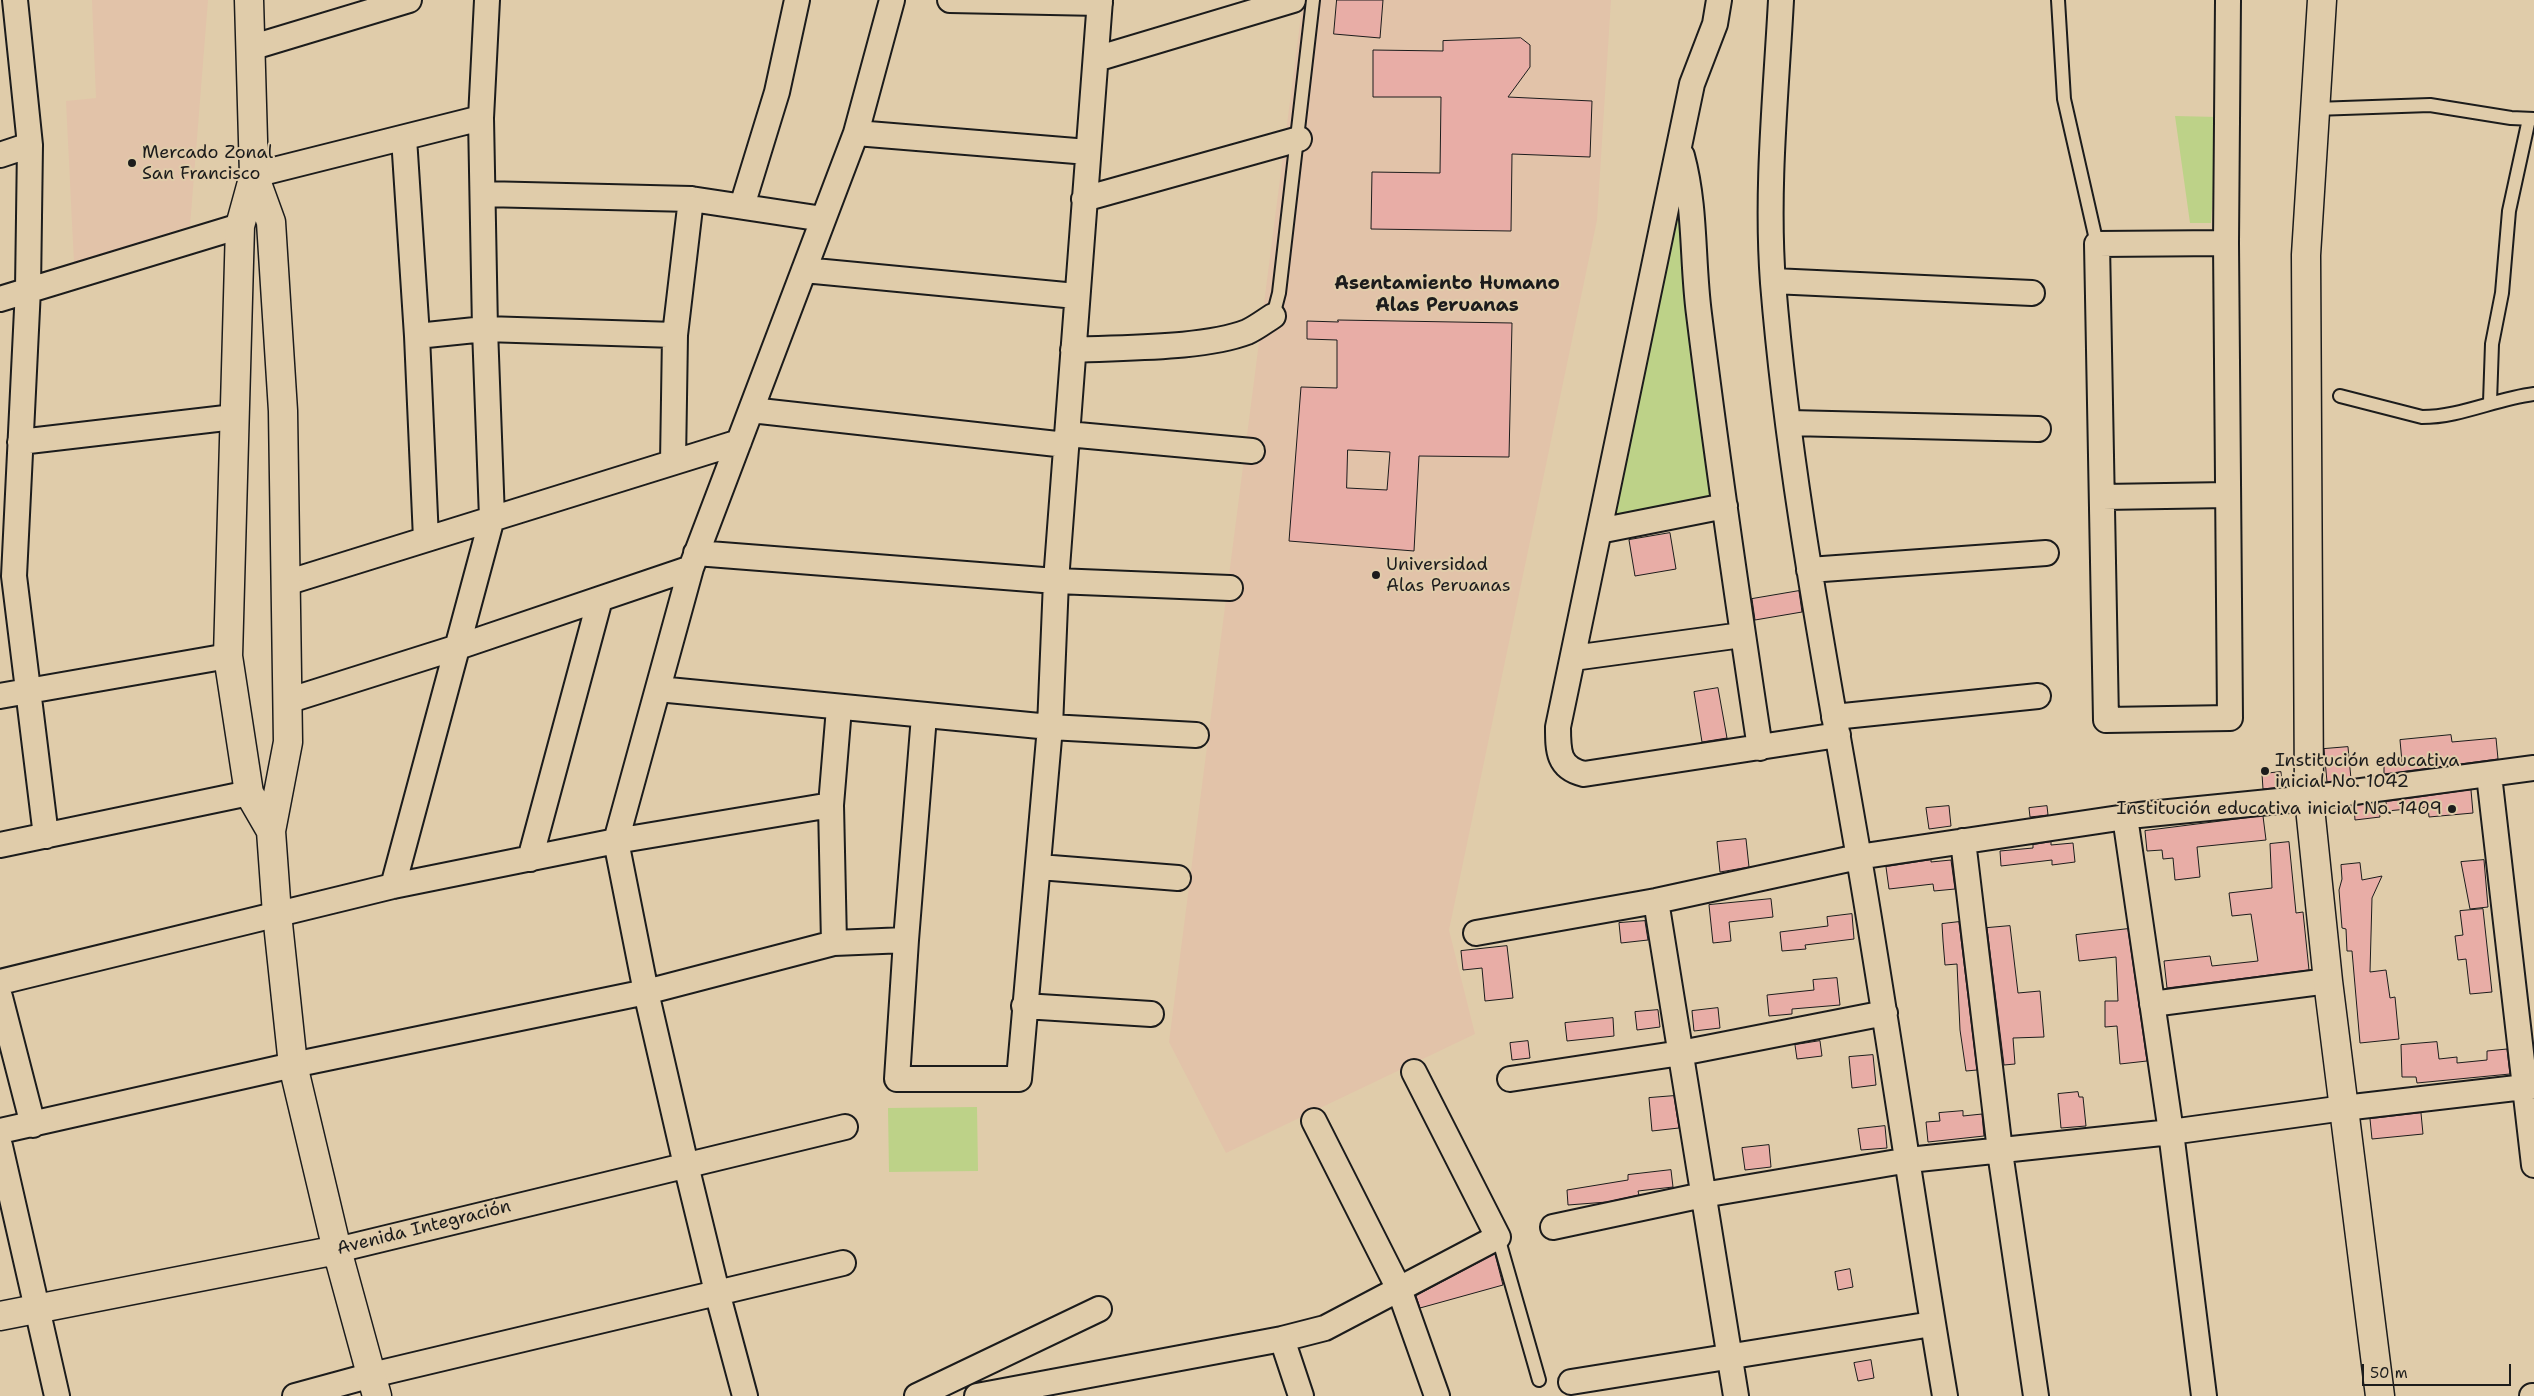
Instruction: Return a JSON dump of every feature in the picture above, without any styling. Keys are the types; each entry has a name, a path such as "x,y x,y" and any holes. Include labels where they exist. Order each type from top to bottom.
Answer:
{"street":[{"path":"14,0 30,145 28,290 13,454 7,577 27,691 46,836"},
{"path":"249,0 254,175 240,226 228,656 249,793 271,831"},
{"path":"250,48 409,0"},
{"path":"393,886 492,518 485,329 481,118 487,0"},
{"path":"742,206 777,92 797,0"},
{"path":"745,1396 716,1292 646,992 616,841 694,561 856,133 892,0"},
{"path":"924,716 897,1078 1018,1079 1039,867 1050,728 1056,580 1076,296 1100,2 950,0"},
{"path":"1096,59 1293,0"},
{"path":"1719,0 1715,24 1692,84 1679,145 1558,728 1560,755 1570,771 1584,774 1600,773 1760,748 1836,726 2038,696"},
{"path":"1781,0 1772,182 1773,281 1809,570 1885,1013 1909,1160 1932,1324 1945,1396"},
{"path":"2226,243 2097,244 2106,720 2230,718 2226,243 2228,0"},
{"path":"2322,0 2306,255 2310,798 2328,981 2380,1396"},
{"path":"254,175 481,118"},
{"path":"856,133 1088,152"},
{"path":"404,138 417,336 426,539"},
{"path":"1084,198 1299,138"},
{"path":"0,155 30,145"},
{"path":"1679,145 1694,220 1698,313 1742,635 1760,748"},
{"path":"254,175 271,222 283,411 288,742 271,831 277,914 293,1065 336,1250 374,1386"},
{"path":"483,194 691,199 823,219"},
{"path":"673,462 675,335 691,199"},
{"path":"0,299 240,226"},
{"path":"804,270 1076,296"},
{"path":"1773,281 2032,293"},
{"path":"1073,350 1166,345 1225,338 1248,331 1273,316"},
{"path":"417,336 485,329 675,335"},
{"path":"750,410 1067,439 1252,451"},
{"path":"13,454 234,417"},
{"path":"1790,423 2038,429"},
{"path":"286,583 739,442"},
{"path":"2103,497 2228,495"},
{"path":"1599,531 1725,506"},
{"path":"1809,570 2046,554"},
{"path":"287,701 458,647 600,599 694,561 1230,588"},
{"path":"530,859 600,599"},
{"path":"1573,658 1742,635"},
{"path":"0,696 228,656"},
{"path":"658,689 1050,728 1196,735"},
{"path":"834,943 831,805 840,708"},
{"path":"1476,933 1656,900 1858,857 2126,817 2310,798 2534,768"},
{"path":"2489,775 2529,1087 2534,1165"},
{"path":"0,845 249,793"},
{"path":"0,982 393,886 616,841 831,805"},
{"path":"2126,817 2171,1132 2204,1396"},
{"path":"1963,841 2000,1150 2036,1396"},
{"path":"1039,867 1178,878"},
{"path":"1656,900 1736,1396"},
{"path":"0,1131 293,1065 646,992 834,943 906,940"},
{"path":"2152,1004 2328,981"},
{"path":"0,997 33,1125"},
{"path":"1024,1006 1151,1014"},
{"path":"1510,1080 1681,1053 1885,1013"},
{"path":"977,1396 1282,1338 1324,1328 1498,1237 1414,1072"},
{"path":"1554,1227 1704,1195 1909,1160 2171,1132 2344,1108 2529,1087"},
{"path":"1314,1121 1399,1289 1437,1396"},
{"name":"Avenida Integración","path":"0,1316 336,1250 845,1127"},
{"path":"0,1146 36,1308 58,1396"},
{"path":"295,1396 374,1386 716,1292 843,1263"},
{"path":"917,1396 1099,1308"},
{"path":"1571,1382 1932,1324"},
{"path":"1282,1338 1301,1396"}],"lane":[{"path":"1273,316 1279,294 1299,138 1313,0"},
{"path":"2058,0 2064,99 2097,244"},
{"path":"2315,108 2430,105 2531,119 2509,211 2502,293 2492,344 2490,402"},
{"path":"2340,396 2422,417 2468,411 2490,402 2534,394"},
{"path":"1498,1237 1539,1380"}],"shaded area":[{"name":"Mercado Zonal San Francisco","path":"92,0 208,0 190,226 74,263 66,101 96,98"},
{"name":"Universidad Alas Peruanas","path":"1303,0 1611,0 1597,220 1449,930 1475,1034 1226,1153 1169,1042"}],"green space":[{"path":"2175,116 2218,117 2211,223 2190,223"},
{"path":"1678,203 1685,203 1683,289 1716,501 1611,521"},
{"path":"977,1107 978,1171 889,1172 888,1108"}],"building":[{"path":"1337,0 1383,0 1380,38 1334,34"},
{"path":"1521,38 1530,45 1530,67 1508,97 1592,101 1590,157 1512,154 1511,231 1371,229 1372,172 1440,173 1441,97 1373,97 1373,50 1443,51 1443,41"},
{"path":"1338,320 1512,323 1509,457 1419,456 1414,551 1289,541 1301,387 1337,388 1337,340 1307,339 1307,321 1338,322","holes":["1348,450 1390,452 1387,490 1347,488"]},
{"path":"1670,533 1676,569 1635,576 1629,540"},
{"path":"1799,591 1802,612 1755,620 1752,599"},
{"path":"1718,688 1727,738 1702,742 1694,692"},
{"path":"2451,735 2452,742 2496,738 2498,759 2384,774 2384,763 2402,762 2400,740"},
{"path":"2348,747 2351,779 2327,782 2324,749"},
{"path":"2281,772 2282,787 2263,789 2262,774"},
{"path":"2471,790 2473,813 2429,817 2428,807 2387,811 2386,802"},
{"path":"2378,803 2380,817 2355,820 2354,806"},
{"path":"1949,806 1951,826 1929,829 1926,808"},
{"path":"2047,806 2048,815 2030,817 2029,808"},
{"path":"2263,816 2266,840 2197,847 2200,877 2175,880 2173,858 2163,859 2162,850 2147,851 2145,831"},
{"path":"1746,839 1749,867 1720,872 1717,842"},
{"path":"2051,842 2051,845 2073,843 2075,862 2052,865 2052,860 2001,866 2000,851 2033,848 2033,845"},
{"path":"2289,842 2296,913 2303,912 2309,970 2167,988 2164,961 2210,956 2212,966 2258,961 2251,914 2232,916 2229,893 2272,888 2270,844"},
{"path":"1931,860 1931,862 1951,860 1955,889 1934,891 1933,884 1889,889 1886,867"},
{"path":"2484,860 2488,907 2470,909 2461,862"},
{"path":"2360,863 2362,880 2382,876 2372,898 2370,972 2386,970 2390,998 2395,997 2399,1039 2360,1043 2352,951 2347,951 2346,929 2342,928 2339,890 2342,879 2341,865"},
{"path":"1771,899 1773,917 1729,922 1731,941 1713,943 1709,905"},
{"path":"2483,909 2492,992 2470,994 2466,959 2458,960 2455,936 2463,935 2460,911"},
{"path":"1852,914 1854,939 1805,945 1806,949 1782,951 1780,932 1828,926 1827,917"},
{"path":"1645,921 1648,940 1621,943 1619,923"},
{"path":"1959,922 1977,1070 1966,1071 1960,1030 1957,964 1945,965 1942,924"},
{"path":"2010,926 2018,993 2040,991 2044,1037 2013,1038 2015,1064 2004,1065 1987,928"},
{"path":"2128,929 2147,1061 2120,1064 2117,1026 2105,1027 2105,1001 2118,1001 2116,957 2079,961 2076,935"},
{"path":"1507,946 1513,998 1485,1001 1482,968 1463,970 1461,951"},
{"path":"1837,978 1840,1005 1792,1009 1792,1014 1769,1016 1767,995 1814,990 1813,980"},
{"path":"1718,1008 1720,1028 1694,1031 1692,1011"},
{"path":"1658,1010 1660,1027 1637,1030 1635,1012"},
{"path":"1613,1018 1614,1036 1567,1041 1565,1023"},
{"path":"1528,1041 1530,1058 1512,1060 1510,1043"},
{"path":"1820,1041 1822,1056 1797,1059 1795,1045"},
{"path":"2437,1042 2439,1059 2457,1057 2457,1063 2487,1060 2487,1051 2507,1049 2510,1074 2417,1083 2416,1077 2402,1077 2401,1045"},
{"path":"1873,1055 1876,1085 1852,1088 1849,1057"},
{"path":"2078,1092 2079,1097 2083,1097 2086,1126 2061,1128 2058,1094"},
{"path":"1674,1096 1679,1128 1652,1131 1649,1098"},
{"path":"1963,1111 1963,1116 1982,1114 1984,1136 1928,1142 1926,1122 1940,1121 1939,1113"},
{"path":"2421,1113 2423,1134 2372,1139 2370,1119"},
{"path":"1885,1126 1887,1148 1861,1150 1858,1129"},
{"path":"1769,1145 1771,1167 1745,1170 1742,1148"},
{"path":"1671,1170 1673,1187 1638,1191 1639,1195 1607,1202 1568,1205 1567,1190 1628,1180 1628,1175"},
{"path":"1495,1254 1503,1285 1420,1308 1416,1296"},
{"path":"1850,1269 1853,1287 1838,1290 1835,1272"},
{"path":"1871,1360 1874,1378 1858,1381 1854,1363"}],"place":[{"name":"Mercado Zonal San Francisco","path":"132,163"},
{"name":"Universidad Alas Peruanas","path":"1376,575"},
{"name":"Institución educativa inicial No. 1042","path":"2265,771"},
{"name":"Institución educativa inicial No. 1409","path":"2452,809"}],"district":[{"name":"Asentamiento Humano Alas Peruanas","path":"1447,295"}]}
